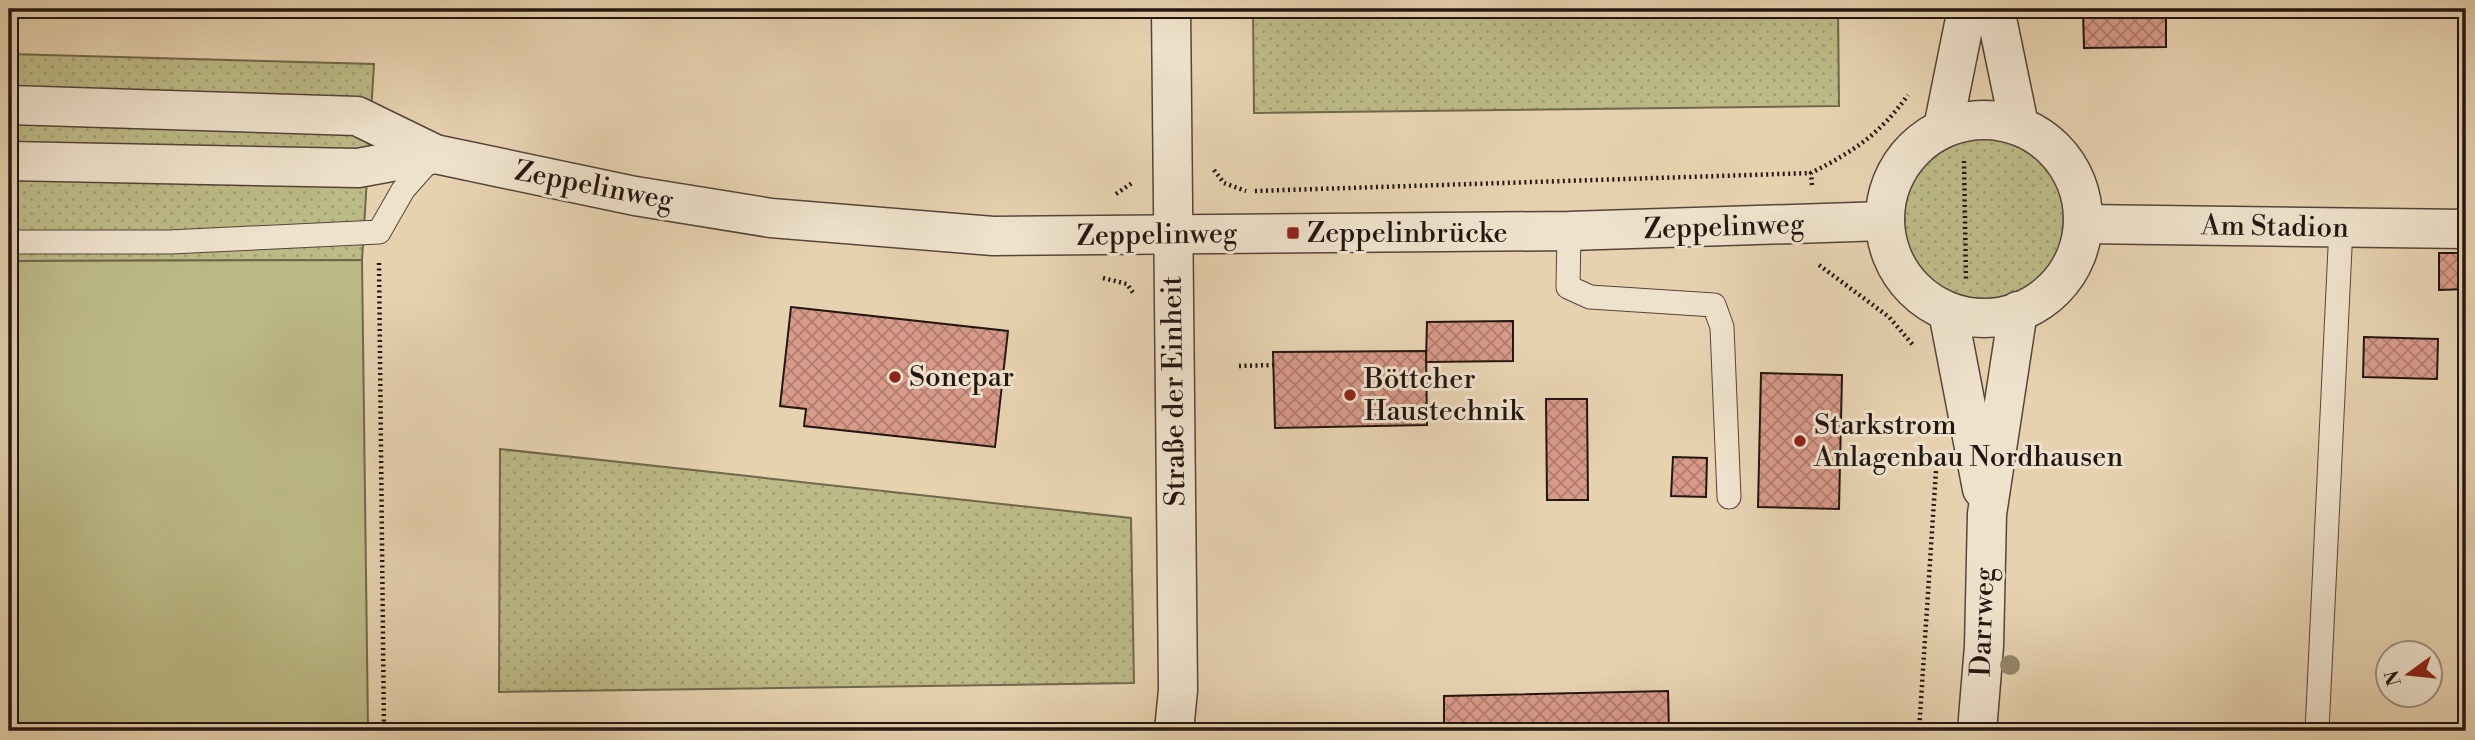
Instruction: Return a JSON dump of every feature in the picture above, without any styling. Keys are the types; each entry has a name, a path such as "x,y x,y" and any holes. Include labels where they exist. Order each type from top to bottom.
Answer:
{"street":[{"name":"Straße der Einheit","path":"1171,9 1178,690 1174,731"},
{"path":"1953,125 1967,9"},
{"path":"1995,9 2019,125"},
{"name":"Zeppelinweg","path":"9,105 358,116 435,154 635,196 771,218 993,236 1569,231 1885,221"},
{"path":"1994,120 2019,125 2046,141 2067,164 2080,192 2083,224 2077,252 2064,278 2043,298 2018,312 1996,318 1957,315 1930,301 1907,280 1892,253 1885,221 1889,192 1900,166 1919,144 1953,125 1994,120"},
{"name":"Zeppelinweg","path":"9,161 358,169 435,154"},
{"name":"Am Stadion","path":"2083,224 2466,229"},
{"name":"Darrweg","path":"1977,731 1984,646 1987,514 2018,312"},
{"name":"Darrweg","path":"1957,315 1987,514"}],"lane":[{"path":"9,242 170,242 379,232 403,190 435,154"},
{"path":"2317,731 2341,228"},
{"path":"1569,231 1568,287 1590,297 1714,305 1722,327 1729,497"}],"path":[{"path":"1922,9 1922,33"},
{"path":"1211,163 1224,183 1242,191 1811,173 1860,148 1890,121 1911,90"},
{"path":"1953,125 1957,315"},
{"path":"1811,173 1814,262 1839,277 1889,317 1922,355"},
{"path":"379,232 384,731"},
{"path":"1239,366 1273,365"},
{"path":"1919,731 1936,460"}],"shaded area":[{"path":"1253,9 1838,9 1839,106 1254,113"},
{"path":"9,54 374,64 362,260 9,261"},
{"path":"1985,133 2017,139 2044,157 2062,184 2068,216 2062,248 2044,275 2017,293 1985,299 1953,293 1926,275 1908,248 1902,216 1908,184 1926,157 1953,139"},
{"path":"362,260 368,731 9,731 9,261"},
{"path":"500,449 1131,518 1134,683 499,692"}],"building":[{"path":"2083,9 2166,9 2166,47 2084,48"},
{"path":"2439,253 2466,253 2466,289 2439,290"},
{"path":"791,307 1008,331 995,447 804,426 806,409 780,406"},
{"path":"1513,321 1513,361 1426,362 1427,322"},
{"path":"2364,337 2438,339 2437,379 2363,377"},
{"name":"Böttcher Haustechnik","path":"1426,351 1427,425 1275,428 1273,352"},
{"name":"Starkstrom Anlagenbau Nordhausen","path":"1761,373 1842,375 1839,509 1758,507"},
{"path":"1546,399 1587,399 1588,500 1547,500"},
{"path":"1673,457 1707,458 1706,497 1671,496"},
{"path":"1668,691 1669,731 1444,731 1444,696"}],"place":[{"name":"Zeppelinbrücke","path":"1293,233"},
{"name":"Sonepar","path":"895,377"},
{"name":"Böttcher Haustechnik","path":"1350,395"},
{"name":"Starkstrom Anlagenbau Nordhausen","path":"1800,441"}]}
